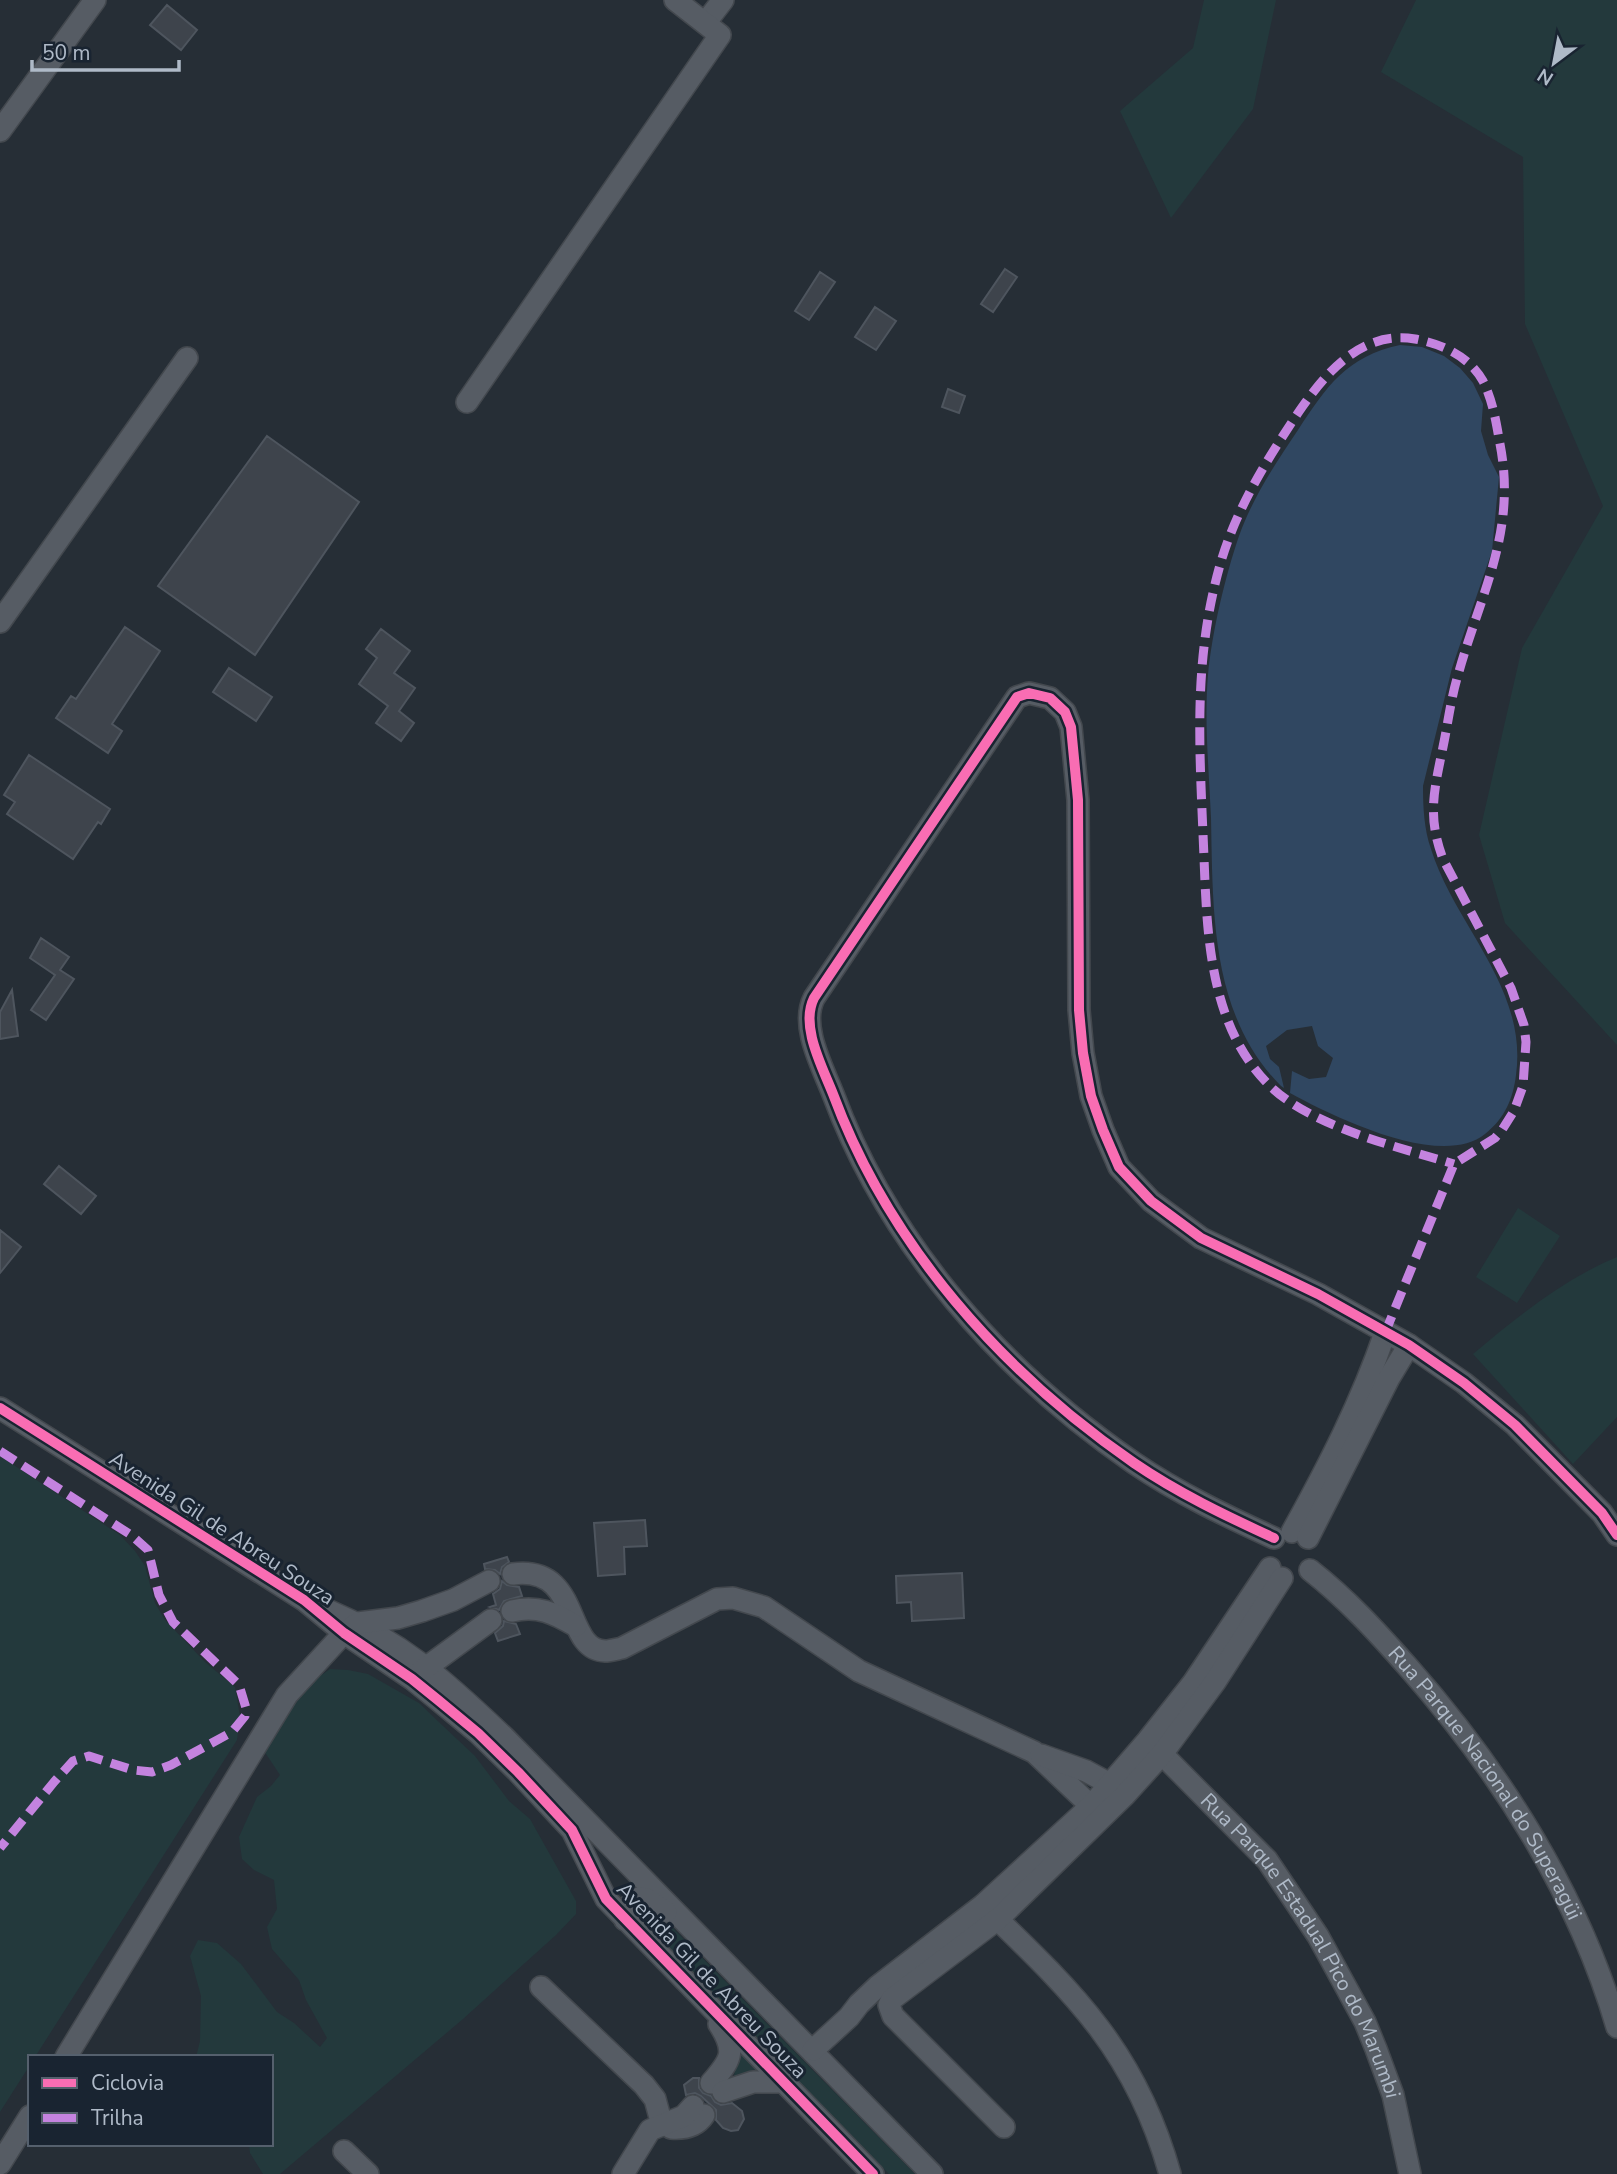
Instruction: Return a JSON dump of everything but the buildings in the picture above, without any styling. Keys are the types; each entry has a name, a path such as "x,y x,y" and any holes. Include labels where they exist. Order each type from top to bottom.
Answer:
{"street":[{"path":"0,131 95,0"},
{"path":"675,0 713,29"},
{"path":"467,402 713,29 723,0"},
{"path":"0,622 187,358"},
{"path":"1276,1573 1297,1578 1310,1570 1315,1555 1314,1548 1291,1536 1210,1507 1135,1463 1047,1395 975,1324 906,1236 855,1146 819,1057 808,1015 814,998 1017,697 1029,693 1051,698 1061,706 1071,727 1078,800 1079,1010 1083,1053 1095,1107 1119,1167 1151,1201 1201,1238 1308,1289 1409,1345 1464,1383 1515,1425 1610,1513 1617,1535"},
{"path":"1291,1536 1343,1436 1372,1372 1385,1333"},
{"path":"1276,1573 1267,1552 1291,1536 1409,1345"},
{"name":"Avenida Gil de Abreu Souza","path":"0,1408 304,1600 351,1628 398,1646 419,1672 572,1830 601,1893 625,1920 873,2174"},
{"name":"Rua Parque Nacional do Superagüi","path":"1310,1570 1374,1626 1442,1705 1509,1799 1539,1847 1573,1912 1605,1987 1617,2028"},
{"path":"1004,2127 892,2016 889,2005 892,1999 1125,1795 1205,1666 1276,1573"},
{"path":"513,1574 531,1574 550,1582 562,1592 582,1640 605,1651 622,1648 717,1599 750,1601 781,1616 859,1671 1110,1784"},
{"path":"67,2055 287,1695 351,1628 422,1611 453,1600 489,1581"},
{"path":"512,1611 526,1608 546,1611 576,1626"},
{"path":"419,1672 491,1620"},
{"name":"Avenida Gil de Abreu Souza","path":"419,1672 504,1737 932,2174"},
{"path":"813,2050 878,1986 990,1912 1110,1784 1155,1747"},
{"name":"Rua Parque Estadual Pico do Marumbi","path":"1155,1747 1267,1860 1318,1936 1377,2049 1393,2095 1410,2174"},
{"path":"1034,1752 1091,1806"},
{"path":"625,1920 632,1902 639,1898 657,1905 676,1921 689,1924"},
{"path":"990,1912 1056,1975 1112,2044 1147,2108 1170,2174"},
{"path":"541,1987 644,2085 655,2099 662,2126"},
{"path":"709,2007 730,2044 731,2053 717,2088 753,2082 782,2082"},
{"path":"623,2174 650,2130 698,2110"},
{"path":"0,2164 28,2119"},
{"path":"344,2151 368,2174"}],"green space":[{"path":"1204,0 1276,0 1253,109 1171,218 1120,111 1193,48"},
{"path":"1416,0 1617,0 1617,1045 1505,923 1479,835 1522,648 1603,506 1525,324 1523,157 1381,72"},
{"path":"1518,1208 1560,1236 1517,1303 1476,1277"},
{"path":"1617,1257 1617,1417 1573,1464 1473,1354 1560,1288"},
{"path":"0,1456 120,1535 135,1551 145,1566 155,1603 165,1620 205,1662 235,1687 240,1716 237,1740 36,2055 28,2055 28,2068 0,2112"},
{"path":"330,1669 348,1670 368,1674 419,1703 475,1756 509,1801 530,1819 576,1901 576,1914 463,2019 280,2174 263,2174 250,2153 249,2146 273,2146 273,2055 196,2055 200,2041 201,1996 190,1956 198,1940 217,1943 241,1964 277,2012 294,2023 320,2047 327,2038 306,2000 299,1980 272,1949 267,1927 277,1909 274,1880 254,1870 242,1859 239,1837 257,1797 280,1775 264,1751 273,1732 306,1686"},
{"path":"643,1909 666,1921 915,2174 889,2174 647,1929 638,1918"},
{"path":"741,2052 762,2074 736,2078 734,2076"}],"water":[{"path":"1400,345 1422,347 1444,356 1460,368 1473,383 1483,404 1481,431 1488,455 1499,477 1492,551 1452,668 1423,786 1423,802 1425,826 1442,877 1487,958 1511,1014 1517,1043 1516,1075 1507,1108 1492,1128 1466,1144 1442,1146 1387,1136 1359,1126 1290,1093 1292,1071 1309,1079 1326,1077 1333,1058 1318,1046 1312,1026 1287,1030 1266,1046 1270,1059 1279,1067 1284,1088 1281,1086 1258,1058 1240,1027 1228,994 1215,925 1213,889 1207,728 1208,675 1220,605 1239,536 1265,481 1308,414 1329,387 1352,365 1382,350"}],"marked path":[{"path":"1385,1333 1454,1164 1495,1138 1514,1111 1523,1086 1526,1042 1524,1025 1511,988 1443,859 1434,816 1437,777 1453,693 1486,589 1500,534 1504,506 1500,444 1492,404 1477,372 1454,352 1435,344 1396,338 1378,341 1362,348 1347,357 1321,383 1263,467 1234,524 1220,565 1206,633 1200,699 1208,932 1220,998 1231,1028 1246,1057 1267,1083 1285,1098 1329,1123 1454,1164"},
{"path":"0,1451 131,1535 148,1550 159,1595 173,1622 239,1685 246,1708 245,1716 232,1732 171,1765 152,1772 133,1770 89,1756 73,1761 0,1848"}],"cycle path":[{"path":"1274,1538 1220,1513 1134,1463 1085,1427 1039,1388 996,1346 955,1301 918,1253 885,1203 857,1149 814,1046 810,1021 814,998 1017,697 1029,693 1050,698 1065,712 1071,727 1078,800 1079,1010 1083,1053 1091,1096 1119,1167 1151,1201 1201,1238 1318,1294 1409,1345 1464,1383 1515,1425 1602,1513 1617,1535"},
{"path":"0,1408 304,1600 344,1633 412,1679 478,1733 572,1830 606,1899 873,2174"}]}
